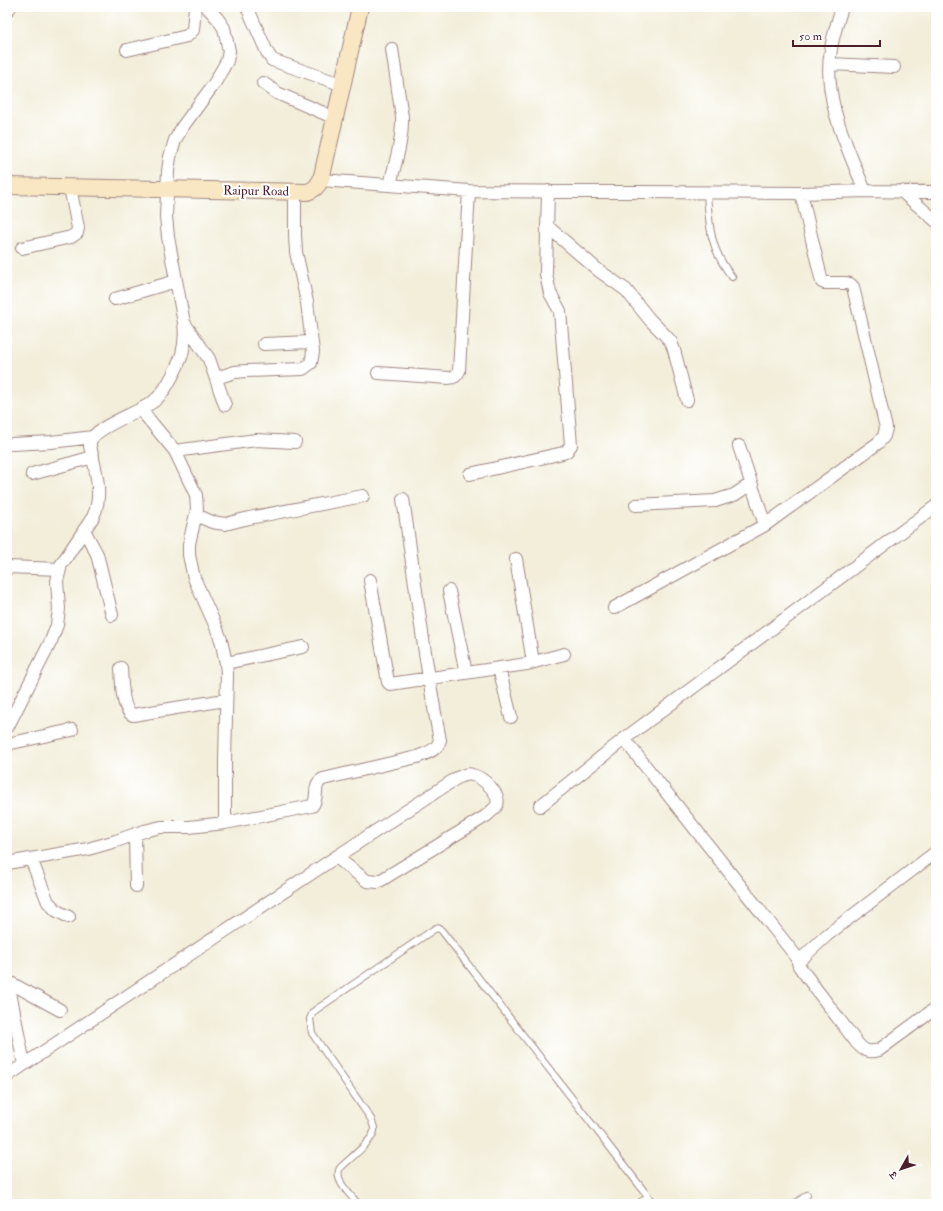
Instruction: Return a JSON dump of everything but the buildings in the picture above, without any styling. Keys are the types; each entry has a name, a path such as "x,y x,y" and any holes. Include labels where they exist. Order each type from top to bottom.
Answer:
{"main road":[{"path":"321,180 360,7"},
{"name":"Raipur Road","path":"7,186 307,192 317,187 321,180"}],"street":[{"path":"127,50 187,36 193,30 195,7"},
{"path":"7,728 51,641 57,625 59,609 57,581 60,569 66,556 94,517 99,501 99,487 90,443 93,437 100,430 141,410 159,396 180,362 184,349 184,323 168,237 166,216 167,189 170,157 175,140 183,126 214,84 227,61 228,51 224,28 207,7"},
{"path":"247,7 272,60 343,85"},
{"path":"842,7 831,49 831,91 834,110 865,191"},
{"path":"390,185 402,127 402,117 392,49"},
{"path":"830,64 894,67"},
{"path":"262,84 277,93 335,118"},
{"path":"321,180 469,191 801,193 865,191 936,192"},
{"path":"22,248 71,237 76,233 78,230 70,187"},
{"path":"378,373 449,378 455,377 459,371 469,191"},
{"path":"470,474 563,453 567,451 571,445 560,311 550,293 546,274 548,191"},
{"path":"900,191 936,221"},
{"path":"216,378 235,372 302,369 311,363 313,352 307,302 296,252 294,235 295,192"},
{"path":"614,608 765,525 882,439 886,428 853,287 846,283 824,283 822,281 801,193"},
{"path":"547,226 598,270 626,290 650,320 671,342 687,400"},
{"path":"115,299 176,281"},
{"path":"184,323 209,359 225,405"},
{"path":"264,344 311,342"},
{"path":"141,410 176,451 196,495 196,515 189,544 191,566 194,578 216,627 226,663 227,674 225,823"},
{"path":"12,444 51,442 93,437"},
{"path":"176,451 256,440 294,442"},
{"path":"739,446 765,525"},
{"path":"32,474 93,457"},
{"path":"636,505 715,501 734,495 751,484"},
{"path":"196,515 212,522 225,524 363,496"},
{"path":"7,863 88,849 161,827 189,827 225,823 308,807 314,804 316,786 320,780 417,757 436,748 440,740 428,679 403,499"},
{"path":"540,806 624,739 936,506"},
{"path":"84,530 97,554 112,615"},
{"path":"516,559 533,662"},
{"path":"7,567 60,569"},
{"path":"370,580 388,682 391,685 533,662 564,654"},
{"path":"449,591 466,673"},
{"path":"226,663 303,647"},
{"path":"121,668 126,707 129,714 133,715 226,700"},
{"path":"499,668 511,717"},
{"path":"7,744 72,730"},
{"path":"624,739 799,960 799,966 862,1048 873,1052 879,1050 936,1008"},
{"path":"7,1076 336,857 464,775 471,774 481,779 495,794 497,800 496,805 486,816 378,882 367,881 336,857"},
{"path":"135,834 136,886"},
{"path":"799,960 827,935 936,852"},
{"path":"31,859 48,902 57,911 69,917"},
{"path":"7,982 24,1064"},
{"path":"7,982 60,1010"}],"lane":[{"path":"707,192 708,221 718,258 732,277"},
{"path":"358,1204 339,1179 338,1172 340,1168 370,1140 374,1131 374,1126 371,1119 316,1039 311,1029 310,1019 313,1012 317,1009 436,928 442,931 654,1204"},
{"path":"795,1204 807,1195"},
{"path":"638,1204 648,1197"}]}
